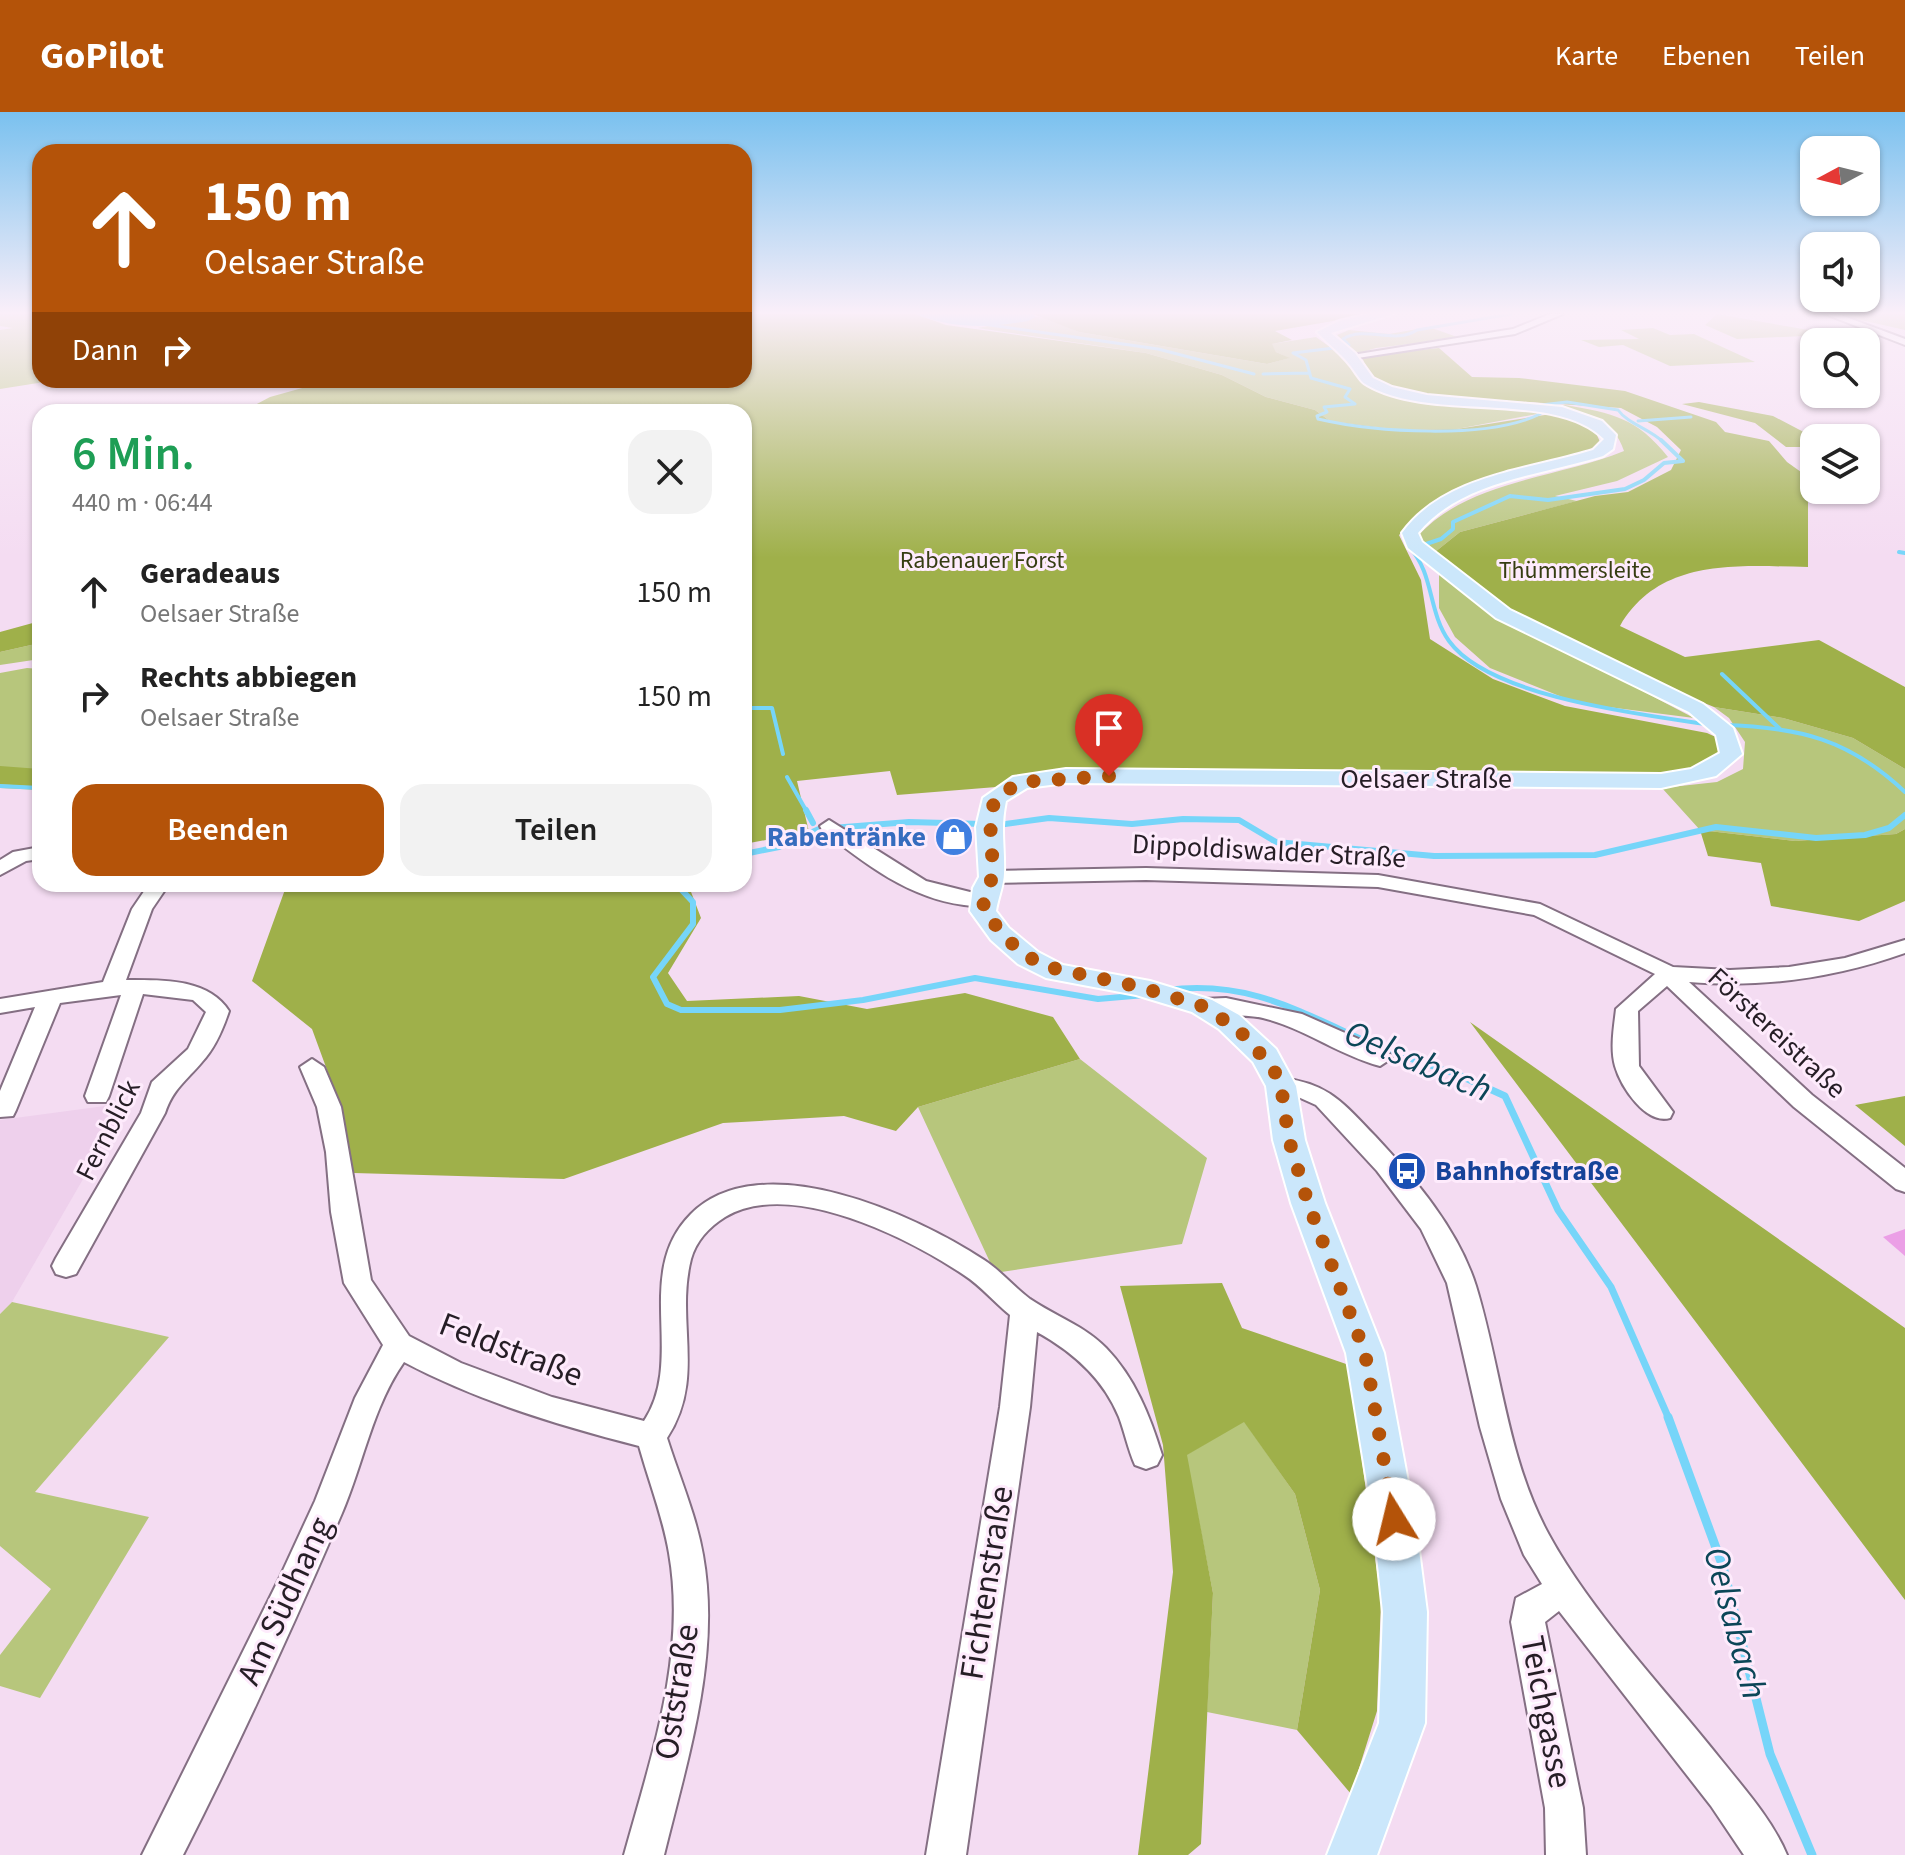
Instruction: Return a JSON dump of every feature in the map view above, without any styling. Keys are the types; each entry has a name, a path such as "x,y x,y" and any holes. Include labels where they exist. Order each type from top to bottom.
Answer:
{"main road":[{"name":"Oelsaer Straße","path":"1281,1086 1265,1056 1229,1022 1202,1006 1158,992 1056,972 1035,962 995,927 983,911 988,889 988,824 995,798 1021,782 1066,776 1682,779 1716,768 1731,754 1732,744 1720,725 1696,708 1503,614 1416,546 1410,533 1427,513 1468,491 1589,457 1606,449 1611,438 1605,429 1587,419 1538,407 1414,395"},
{"path":"1281,1086 1289,1140 1308,1203 1365,1353 1394,1519 1405,1612 1402,1723 1352,1855"}],"street":[{"name":"Dippoldiswalder Straße","path":"833,829 876,864 910,883 954,898 988,889 1146,874 1378,881 1540,910 1670,974 1774,979 1859,964 1905,946"},
{"path":"2,863 32,854"},
{"path":"97,1096 142,909 154,892"},
{"name":"Förstereistraße","path":"1661,1112 1633,1084 1623,1056 1627,1009 1650,987 1670,974 1803,1101 1905,1182"},
{"name":"Fernblick","path":"66,1266 153,1113 161,1088 196,1055 212,1029 218,1011 203,995 162,988 122,990"},
{"path":"0,1006 122,990"},
{"path":"4,1110 50,999"},
{"path":"1202,1006 1225,1003 1266,1009 1380,1058"},
{"name":"Feldstraße","path":"312,1067 329,1107 339,1152 344,1212 358,1283 399,1345 451,1372 550,1410 651,1436"},
{"path":"1281,1086 1319,1093 1334,1107 1403,1183 1444,1245 1461,1283 1480,1373 1517,1499 1536,1544 1564,1590 1724,1793 1767,1855"},
{"path":"651,1436 671,1401 676,1353 673,1281 684,1241 701,1220 734,1200 764,1193 794,1194 900,1229 970,1264 999,1284 1025,1311 1083,1344 1101,1362 1134,1409 1146,1455"},
{"name":"Fichtenstraße","path":"946,1855 1017,1394 1025,1311"},
{"name":"Am Südhang","path":"162,1855 275,1625 346,1465 387,1360 399,1345"},
{"name":"Oststraße","path":"644,1855 685,1687 691,1621 686,1554 651,1436"},
{"name":"Teichgasse","path":"1564,1590 1528,1610 1528,1622 1564,1808 1566,1855"}],"shaded area":[{"path":"127,1103 12,1302 0,1314 0,1120"}],"green space":[{"path":"1263,395 1392,395 1533,408 1537,414 1457,429 1402,430 1330,421 1315,410"},
{"name":"Rabenauer Forst","path":"1263,395 1315,410 1330,421 1402,430 1457,429 1551,414 1576,418 1595,431 1601,444 1461,490 1433,507 1399,535 1421,580 1430,639 1493,679 1565,706 1707,733 1720,739 1720,753 1699,767 1658,776 1133,776 897,795 890,771 797,781 809,832 752,843 752,404 257,404 270,397"},
{"name":"Thümmersleite","path":"1429,395 1638,395 1716,422 1725,432 1769,441 1787,462 1800,471 1800,504 1808,504 1808,567 1729,567 1679,577 1657,588 1637,604 1620,626 1685,657 1819,640 1905,687 1905,769 1853,738 1783,718 1714,707 1634,674 1525,622 1435,552 1460,532 1595,496 1628,492 1671,470 1681,450 1657,427 1621,408"},
{"path":"1699,402 1773,416 1800,430 1800,447 1786,447 1755,423 1682,404"},
{"path":"1565,405 1623,419 1646,434 1668,457 1617,481 1555,496 1577,501 1460,532 1435,552 1418,536 1438,518 1487,492 1624,451 1613,431 1605,424 1553,406"},
{"path":"1439,573 1494,613 1694,718 1577,703 1490,668 1455,637 1439,608"},
{"path":"32,623 32,645 0,652 0,632"},
{"path":"32,645 32,660 0,665 0,652"},
{"path":"32,668 32,790 0,788 0,673"},
{"path":"1714,707 1783,718 1853,738 1905,769 1905,829 1896,834 1795,841 1700,830 1662,788 1717,782 1743,769 1745,742 1729,718"},
{"path":"0,766 32,768 32,786 0,784"},
{"path":"1905,829 1905,901 1859,921 1771,906 1761,863 1708,856 1700,830 1795,841 1896,834"},
{"path":"284,892 691,892 701,918 668,973 687,1001 799,996 867,1009 965,993 1053,1017 1080,1059 918,1107 896,1131 844,1116 723,1123 564,1179 354,1173 334,1089 312,1029 252,981"},
{"path":"1470,1022 1905,1328 1905,1600"},
{"path":"1080,1059 1207,1158 1182,1244 995,1273 918,1107"},
{"path":"1905,1096 1905,1146 1855,1105"},
{"path":"1222,1283 1242,1328 1349,1365 1381,1601 1377,1711 1351,1794 1297,1730 1320,1590 1295,1494 1244,1422 1187,1455 1213,1593 1201,1844 1188,1855 1138,1855 1173,1572 1163,1445 1120,1286"},
{"path":"12,1302 169,1337 35,1492 149,1517 40,1698 0,1686 0,1655 51,1589 0,1546 0,1314"},
{"path":"1244,1421 1295,1494 1320,1590 1297,1730 1207,1712 1213,1593 1186,1455"}],"building":[{"path":"1905,1229 1905,1256 1883,1237"}],"waterway":[{"name":"Oelsabach","path":"1346,395 1355,404 1324,407 1327,412 1317,416 1318,419 1399,430 1461,430 1518,422 1540,414 1537,409"},
{"name":"Oelsabach","path":"1541,405 1567,402 1618,410 1663,442"},
{"path":"1638,421 1691,417"},
{"name":"Oelsabach","path":"1420,546 1441,539 1453,529 1453,522 1510,496 1548,500 1625,489 1644,480 1664,463 1683,461 1661,440"},
{"name":"Oelsabach","path":"1410,548 1423,569 1442,630 1469,661 1498,677 1571,701 1712,725"},
{"path":"1899,552 1905,553"},
{"path":"1722,674 1780,729"},
{"path":"752,708 772,708 783,754"},
{"name":"Oelsabach","path":"1723,725 1776,729 1822,739 1864,759 1905,792"},
{"path":"787,777 807,812"},
{"path":"0,786 32,788"},
{"path":"806,810 813,823"},
{"name":"Oelsabach","path":"998,825 1049,818 1132,824 1183,819 1239,820 1276,842 1434,856 1595,855 1716,827 1816,838 1865,835 1889,828 1905,815"},
{"name":"Oelsabach","path":"752,852 779,847 819,829 909,822 983,824"},
{"name":"Oelsabach","path":"684,892 693,902 693,924 653,977 667,1004 681,1010 780,1010 863,1000 975,978 1098,999 1145,995"},
{"name":"Oelsabach","path":"1167,990 1222,989 1271,1000 1392,1052 1467,1078"},
{"name":"Oelsabach","path":"1461,1076 1505,1096 1558,1210 1611,1287 1669,1419"},
{"name":"Oelsabach","path":"1668,1417 1723,1567 1770,1754 1812,1855"}],"place":[{"name":"Rabentränke","path":"954,837"},
{"name":"Bahnhofstraße","path":"1407,1171"}],"route":[{"path":"1109,776 1066,776 1021,782 995,798 988,827 992,877 986,888 983,911 1000,934 1028,958 1043,966 1056,972 1140,987 1202,1006 1238,1029 1265,1056 1281,1086 1289,1140 1308,1203 1365,1353 1394,1519"}]}
